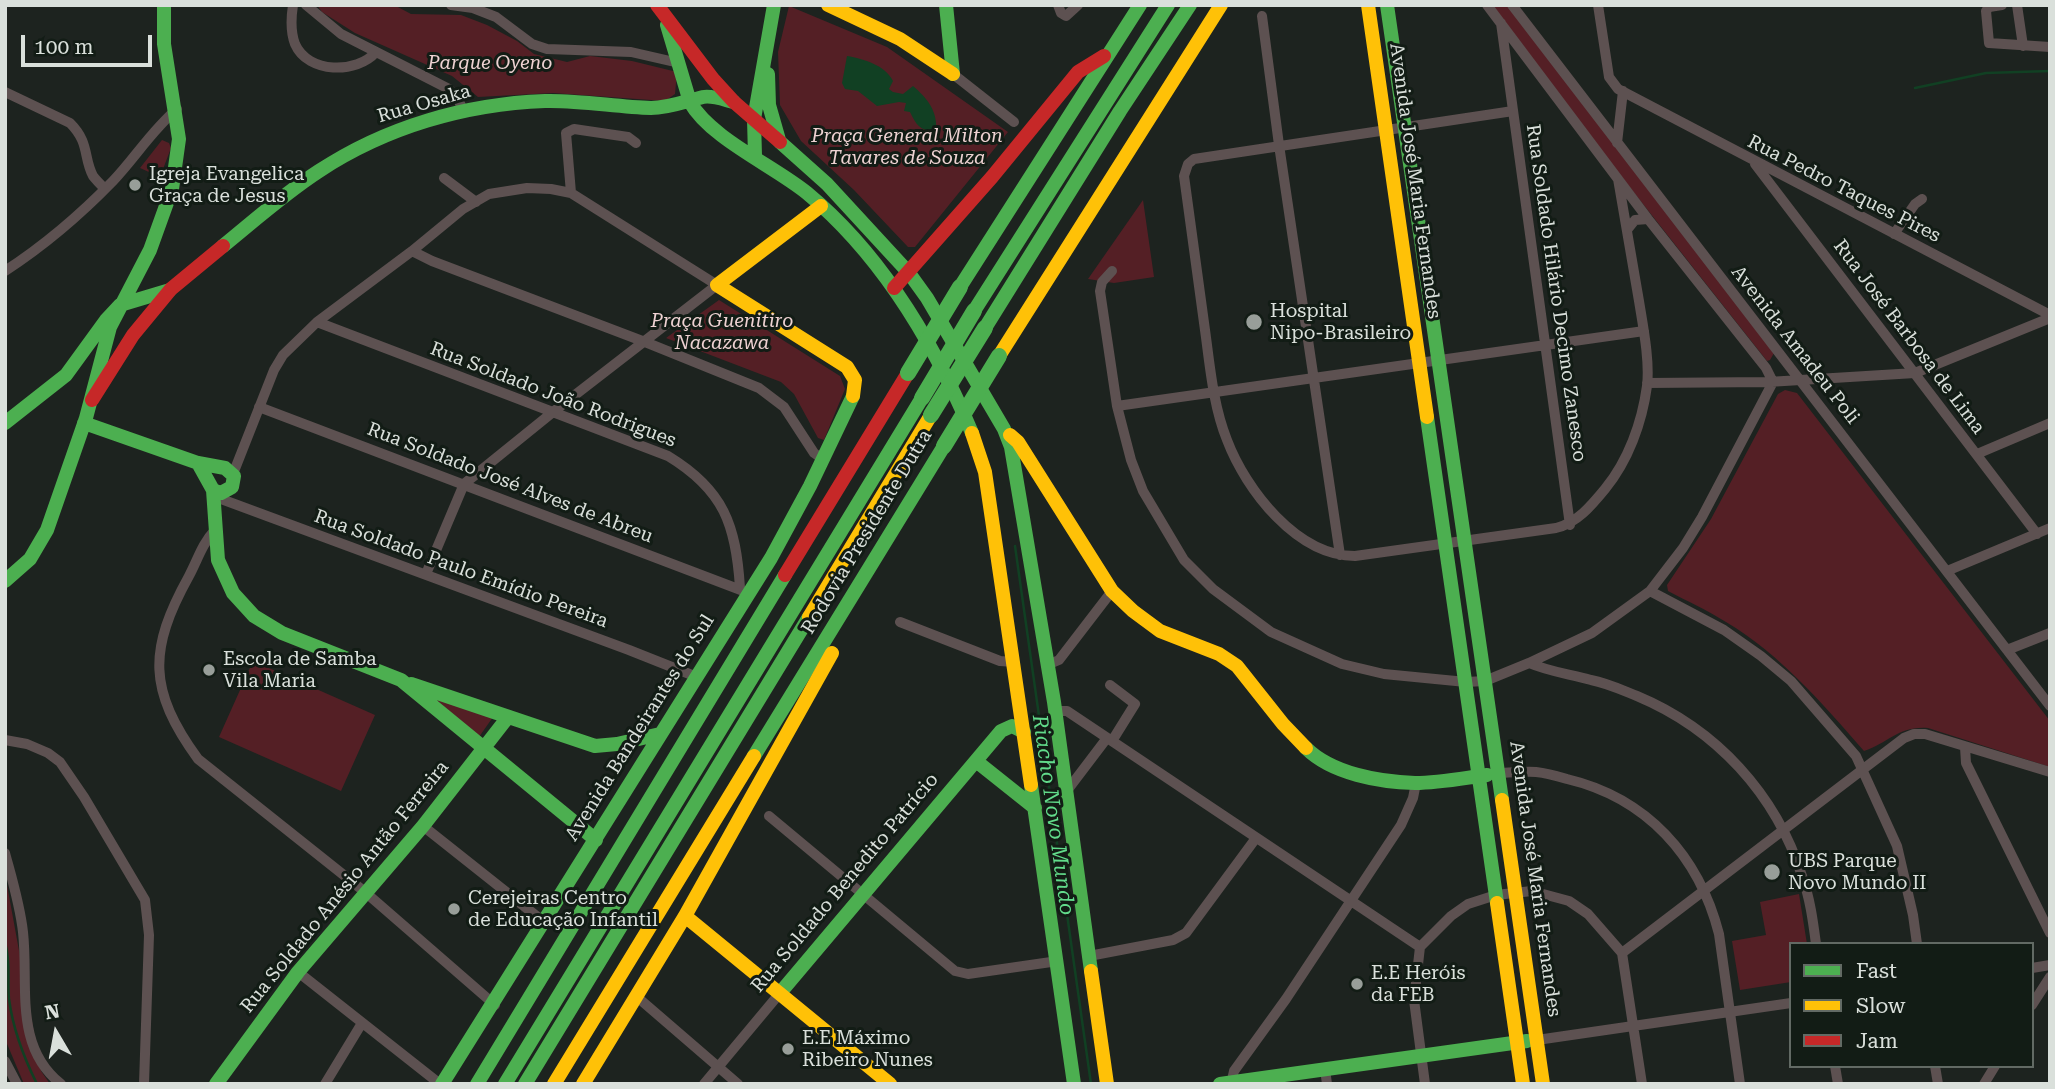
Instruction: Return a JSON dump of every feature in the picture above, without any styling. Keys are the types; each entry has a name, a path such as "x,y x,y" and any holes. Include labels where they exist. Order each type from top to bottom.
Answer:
{"main road":[{"path":"5,581 27,562 49,525 92,400 99,359 120,305 150,249 172,189 179,148 177,109 166,53 164,5"},
{"path":"755,156 754,119 774,5"},
{"path":"828,5 900,39 953,74"},
{"path":"946,5 953,74"},
{"path":"477,1084 960,287 1140,5"},
{"name":"Rodovia Presidente Dutra","path":"505,1084 974,311 1168,5"},
{"name":"Rodovia Presidente Dutra","path":"525,1084 931,415 1120,111 1190,5"},
{"name":"Rodovia Presidente Dutra","path":"554,1084 999,356 1221,5"},
{"name":"Avenida José Maria Fernandes","path":"1368,5 1523,1084"},
{"name":"Avenida José Maria Fernandes","path":"1387,5 1543,1084"},
{"path":"661,11 690,102 700,117 784,176 821,206 881,270 911,313 974,436 984,465 1074,1084"},
{"path":"661,11 734,102 805,163 909,273 927,298 1004,429 1011,447 1055,711 1107,1084"},
{"path":"894,288 992,177 1078,72 1108,54"},
{"path":"766,57 769,105 780,142"},
{"name":"Rua Osaka","path":"171,289 274,204 320,170 380,137 422,122 464,111 513,103 549,101 655,108 690,102 705,96 734,102"},
{"path":"784,176 800,172 805,163"},
{"path":"717,285 821,206 832,207 848,224 864,224"},
{"path":"5,423 66,375 114,354 129,341 139,302 136,277"},
{"name":"Avenida Bandeirantes do Sul","path":"441,1084 495,1005 696,677 744,591 806,495 856,384 854,375 847,367 717,285"},
{"path":"66,375 120,305 139,302 171,289"},
{"path":"92,400 129,341 171,289"},
{"path":"85,423 198,463 227,470 234,484 217,492"},
{"path":"1004,429 1018,443 1112,591 1160,631 1219,654 1237,666 1283,724 1310,752 1351,773 1416,783 1498,774"},
{"path":"198,463 217,492"},
{"path":"227,470 212,470 217,492 215,530 218,560 227,581 243,605 267,626 401,680 595,746 660,734"},
{"path":"586,902 604,886 787,606 804,593"},
{"path":"755,756 754,737 818,620 820,600"},
{"path":"588,1082 828,661 842,629 846,606"},
{"path":"401,680 596,840"},
{"name":"Rua Soldado Anésio Antão Ferreira","path":"216,1084 298,972 423,826 508,717"},
{"name":"Rua Soldado Benedito Patrício","path":"780,993 1007,726 1013,725 1024,732"},
{"path":"976,761 1035,808"},
{"path":"685,916 890,1084"},
{"path":"1227,1083 1326,1077 1421,1056 1536,1040"}],"street":[{"path":"293,5 291,31 295,45 300,52 318,64 336,68 351,66 362,63 376,52"},
{"path":"306,5 341,34 449,89 464,111"},
{"path":"451,5 473,8 496,17 540,47 631,52 679,63"},
{"path":"1059,9 1066,16 1078,5"},
{"name":"Avenida Amadeu Poli","path":"1487,5 1648,219 1761,361 1773,382"},
{"name":"Avenida Amadeu Poli","path":"1512,5 2050,706"},
{"path":"1598,5 1609,77 1612,83 1623,91 1618,144"},
{"path":"2001,5 1989,7 1986,11 1989,43 2050,47"},
{"path":"2017,5 2023,46"},
{"path":"1262,16 1340,555"},
{"name":"Rua Soldado Hilário Decimo Zanesco","path":"1501,23 1570,525"},
{"path":"1507,66 1515,58 1528,58"},
{"path":"953,74 1014,122"},
{"name":"Rua Pedro Taques Pires","path":"1623,91 1753,162 2050,316"},
{"path":"5,92 70,123 77,130 86,148 93,175 105,189"},
{"path":"5,271 41,247 105,189 159,125 177,109"},
{"path":"1513,111 1194,159 1188,164 1184,176 1214,393 1227,441 1254,491 1303,541 1340,555 1355,556 1446,544 1570,525 1595,501 1614,478 1629,450 1640,420 1647,383 1644,331 1618,179"},
{"path":"572,193 566,133 574,129 628,137 636,143"},
{"name":"Rua José Barbosa de Lima","path":"1753,162 2037,534"},
{"path":"444,178 476,202"},
{"path":"227,470 283,355 317,322 463,209 489,194 527,188 572,193 717,285 464,484 426,574"},
{"path":"1894,234 1915,204 1922,199"},
{"path":"1627,230 1635,220 1648,219"},
{"path":"412,251 768,393 792,416 814,453 824,460"},
{"path":"1112,271 1102,282 1101,291 1117,406 1131,460 1143,491 1184,559 1213,589 1271,632 1342,664 1384,674 1465,682 1485,681 1592,633 1650,591 1683,548 1702,517 1773,382"},
{"path":"1647,383 1773,382 1915,373 2050,316"},
{"name":"Rua Soldado João Rodrigues","path":"317,322 668,456 706,486 727,514 744,591"},
{"path":"1117,406 1644,331"},
{"path":"1761,361 1769,363 1778,353"},
{"name":"Rua Soldado José Alves de Abreu","path":"259,407 744,591"},
{"path":"1977,454 2050,423"},
{"name":"Rua Soldado Paulo Emídio Pereira","path":"217,492 696,677"},
{"path":"1947,571 2050,528"},
{"path":"215,530 204,541 173,604 162,637 161,686 179,732 198,759 365,892 495,1005"},
{"path":"191,572 198,566 218,560"},
{"path":"1047,665 1059,660 1112,591"},
{"path":"1650,591 1724,630 1761,656 1791,681 1856,756 1896,846 1917,942"},
{"path":"900,622 1000,661 1013,662"},
{"path":"2007,650 2050,632"},
{"path":"1530,663 1548,671 1594,680 1677,715 1707,736 1745,772 1783,830 1805,885 1816,942"},
{"path":"1066,792 1135,707 1135,703 1110,685"},
{"path":"1055,711 1068,712 1420,947"},
{"path":"1622,953 1905,738 1914,734 1925,734 2050,772"},
{"path":"5,740 27,744 48,753 60,762 145,900 149,935 144,1084"},
{"path":"1965,747 1966,763 2050,933"},
{"path":"1498,774 1537,772 1588,784 1619,796 1650,819 1677,849 1705,891 1719,934 1740,1084"},
{"path":"1227,1083 1401,825 1413,798 1416,783"},
{"path":"769,816 949,967 961,973 976,973 1058,961"},
{"path":"423,826 544,922"},
{"path":"1089,956 1179,938 1193,924 1256,838"},
{"path":"5,853 23,933 25,1011 29,1034 40,1060 61,1084"},
{"path":"1425,1084 1414,1000 1420,947 1451,916 1468,904 1496,895 1532,891 1569,901 1588,914 1622,953 1642,1084"},
{"path":"298,972 441,1084"},
{"path":"2034,1002 2050,977"},
{"name":"Rua Soldado Benedito Patrício","path":"704,1084 780,993"},
{"path":"636,996 738,1084"},
{"path":"1536,1040 1789,1003"},
{"path":"325,1084 362,1023"},
{"path":"5,1061 16,1084"},
{"path":"1984,1084 1994,1068"}],"green space":[{"name":"Parque Oyeno","path":"317,5 394,5 411,14 461,15 517,41 534,54 567,62 590,56 632,61 677,72 675,94 665,101 553,93 478,97 452,76 355,33 322,12"},
{"path":"1492,5 1507,5 1774,353 1770,360 1767,361 1609,161"},
{"name":"Praça General Milton Tavares de Souza","path":"789,6 887,47 1008,132 915,247 908,247 854,190 801,141 780,105 778,52"},
{"path":"162,140 169,143 171,148 160,177 140,168"},
{"path":"1143,200 1154,277 1114,283 1088,279"},
{"name":"Praça Guenitiro Nacazawa","path":"719,300 840,376 845,389 824,440 818,438 794,394 781,382 666,338"},
{"path":"1785,390 1797,393 2050,721 2050,767 1928,728 1901,732 1864,751 1816,698 1765,649 1719,618 1668,591 1667,585 1711,519 1778,394"},
{"path":"253,661 375,715 341,791 219,737"},
{"path":"435,699 493,717 479,737"},
{"path":"5,874 41,1071 50,1084 24,1084 5,1039"},
{"path":"1799,894 1807,942 1789,942 1789,982 1740,990 1732,941 1766,935 1760,902"}],"shaded area":[{"path":"847,56 867,61 885,71 893,81 889,89 893,92 903,94 913,86 930,106 935,117 936,131 920,127 910,112 904,111 906,103 877,106 858,91 845,89 842,83"}],"waterway":[{"path":"1915,88 1986,73 2050,71"},
{"name":"Riacho Novo Mundo","path":"1015,546 1091,1084"},
{"path":"5,943 13,1021 37,1084"}],"traffic: fast":[{"path":"5,581 30,559 47,530 86,418 110,327 150,250 172,189 179,139 164,44 164,5"},
{"path":"755,156 754,119 774,5"},
{"path":"946,5 953,74"},
{"path":"960,287 1140,5"},
{"path":"974,311 1168,5"},
{"path":"985,328 1120,111 1190,5"},
{"path":"1387,5 1502,800"},
{"path":"667,25 690,102 699,115 727,139 807,193 860,244 883,273 923,334 972,433"},
{"path":"768,74 769,105 779,140"},
{"path":"223,246 282,198 345,155 399,130 427,121 485,107 545,101 651,108 707,97 734,102"},
{"path":"780,142 827,184 909,273 927,298 1004,429 1011,447 1054,702 1091,971"},
{"path":"908,373 960,287"},
{"path":"5,423 66,375 120,305 170,290"},
{"path":"922,398 974,311"},
{"path":"931,415 985,328"},
{"path":"944,446 999,356"},
{"path":"442,1084 771,558 810,486 853,396"},
{"path":"505,1084 922,398"},
{"path":"1427,417 1497,903"},
{"path":"84,423 198,463 225,468 234,476 232,487 221,493 213,490 198,463"},
{"path":"754,756 944,446"},
{"path":"213,490 218,560 233,593 254,616 282,633 401,680 596,840"},
{"path":"477,1084 785,575"},
{"path":"525,1084 809,617"},
{"path":"411,684 595,746 660,734"},
{"path":"216,1084 298,972 423,826 508,717"},
{"path":"780,993 1001,731 1012,726 1024,732"},
{"path":"1306,748 1317,757 1343,770 1387,781 1424,783 1487,775"},
{"path":"976,761 1035,808"},
{"path":"1031,785 1074,1084"},
{"path":"1220,1084 1527,1041"}],"traffic: slow":[{"path":"828,5 900,39 953,74"},
{"path":"999,356 1221,5"},
{"path":"1368,5 1427,417"},
{"path":"821,206 717,285 847,367 855,380 853,396"},
{"path":"809,617 931,415"},
{"path":"972,433 985,472 1031,785"},
{"path":"1010,435 1018,442 1112,591 1160,631 1219,654 1237,666 1283,724 1306,748"},
{"path":"685,916 832,653"},
{"path":"554,1084 754,756"},
{"path":"1502,800 1543,1084"},
{"path":"1497,903 1523,1084"},
{"path":"583,1084 685,916 890,1084"},
{"path":"1091,971 1107,1084"}],"traffic: jam":[{"path":"657,5 713,79 734,102 780,142"},
{"path":"894,288 992,177 1078,72 1104,56"},
{"path":"92,400 133,335 171,289 223,246"},
{"path":"785,575 908,373"}],"place":[{"name":"Igreja Evangelica Graça de Jesus","path":"135,185"},
{"name":"Hospital Nipo-Brasileiro","path":"1254,322"},
{"name":"Escola de Samba Vila Maria","path":"209,670"},
{"name":"UBS Parque Novo Mundo II","path":"1772,872"},
{"name":"Cerejeiras Centro de Educação Infantil","path":"454,909"},
{"name":"E.E Heróis da FEB","path":"1357,984"},
{"name":"E.E Máximo Ribeiro Nunes","path":"788,1049"}]}
